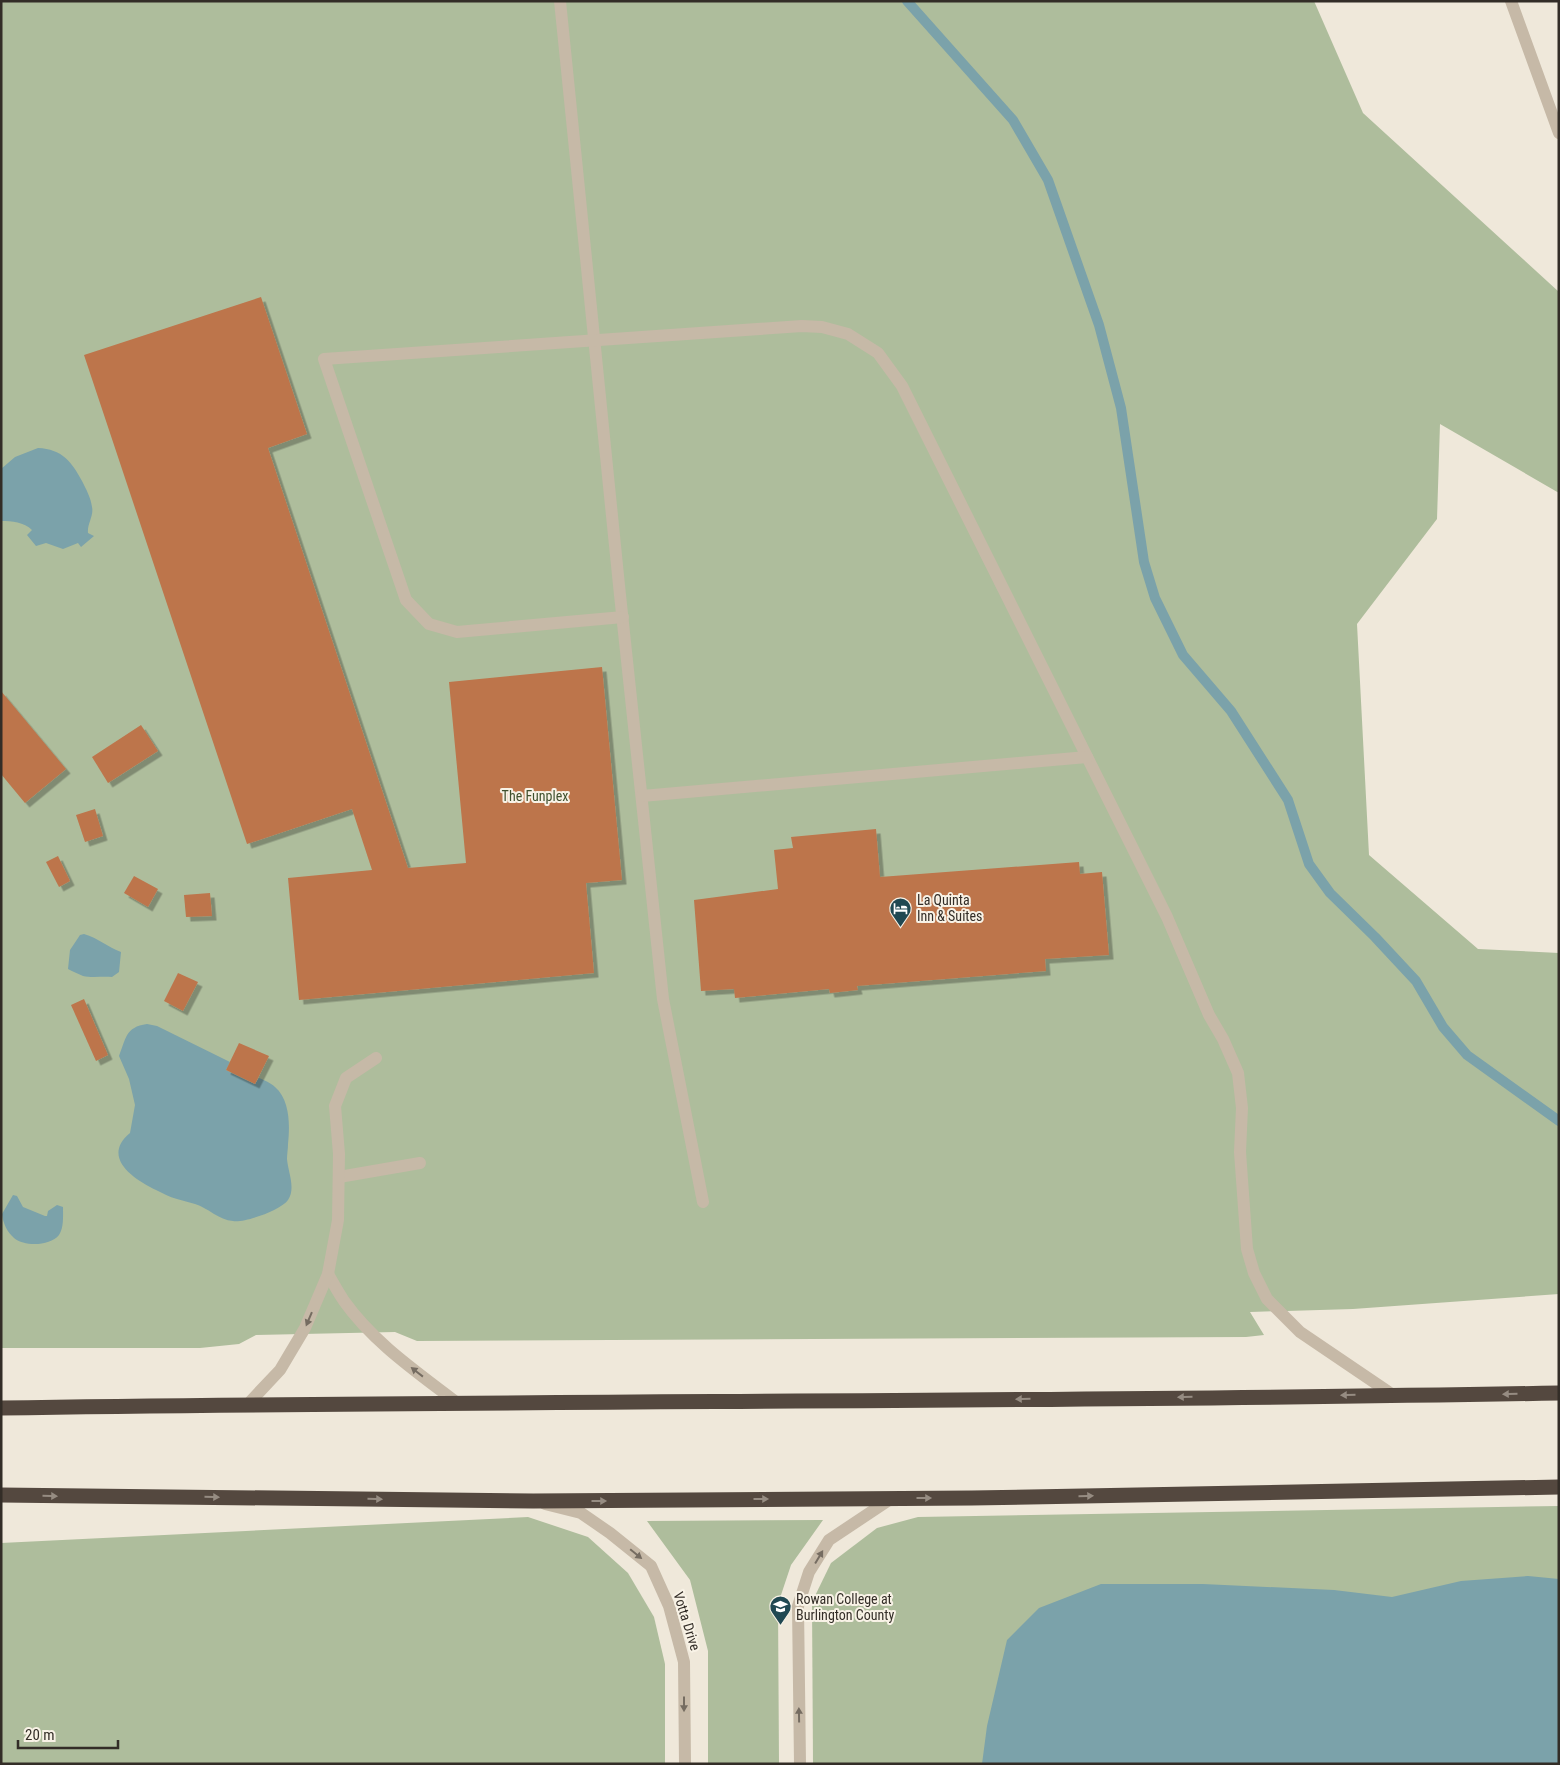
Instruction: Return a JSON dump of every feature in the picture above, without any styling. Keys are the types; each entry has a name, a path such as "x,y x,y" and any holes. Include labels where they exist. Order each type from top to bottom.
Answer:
{"highway":[{"path":"1,1408 248,1404 1559,1393"},
{"path":"1,1495 533,1501 892,1498 1559,1487"}],"lane":[{"path":"560,1 663,999 703,1202"},
{"path":"1511,1 1559,133"},
{"path":"623,617 457,632 429,624 406,600 324,359 802,326 822,327 848,334 878,352 902,386 1168,917 1209,1014 1224,1039 1238,1073 1242,1108 1240,1152 1247,1249 1254,1273 1267,1299 1300,1332 1392,1395"},
{"path":"642,796 1088,757"},
{"path":"248,1404 280,1370 305,1328 328,1274 338,1220 339,1154 335,1106 346,1078 376,1058"},
{"path":"338,1177 420,1162"},
{"path":"328,1274 344,1301 361,1322 398,1357 456,1402"},
{"path":"800,1764 798,1606 810,1572 829,1540 892,1498"},
{"name":"Votta Drive","path":"533,1501 581,1513 610,1533 651,1566 669,1606 684,1662 685,1764"}],"green space":[{"name":"The Funplex","path":"1,1 1314,1 1363,113 1559,292 1559,493 1440,424 1437,519 1357,624 1369,855 1478,949 1559,953 1559,1294 1353,1309 1250,1312 1264,1335 1246,1337 417,1341 395,1332 256,1335 239,1344 200,1348 1,1348"},
{"path":"1559,1506 1559,1764 813,1764 812,1602 831,1563 877,1528 918,1517"},
{"path":"528,1517 588,1537 628,1573 654,1617 665,1664 665,1764 1,1764 1,1543"},
{"path":"823,1520 791,1565 778,1604 779,1764 708,1764 708,1651 690,1580 647,1521"}],"water":[{"path":"38,448 54,451 70,462 88,494 92,510 88,533 94,536 81,547 78,543 63,549 46,543 36,546 27,535 32,530 29,527 9,521 1,521 1,469 15,457"},
{"path":"84,934 121,952 119,972 112,977 90,977 68,969 70,950 80,935"},
{"path":"147,1024 157,1026 230,1062 226,1070 255,1084 259,1078 272,1084 280,1092 288,1113 287,1159 291,1185 290,1195 284,1204 271,1212 254,1218 239,1221 228,1220 193,1203 171,1197 156,1190 138,1180 124,1166 119,1159 119,1150 122,1142 130,1133 135,1105 129,1079 119,1056 130,1031"},
{"path":"13,1195 17,1196 23,1207 45,1216 47,1216 48,1211 57,1205 63,1207 61,1232 59,1235 55,1239 37,1244 24,1243 14,1238 3,1221 2,1214"},
{"path":"1528,1576 1559,1579 1559,1764 982,1764 987,1726 1007,1640 1039,1608 1101,1584 1203,1584 1334,1590 1392,1597 1461,1581"}],"building":[{"path":"261,297 307,434 268,448 408,868 466,863 449,682 602,667 622,880 586,883 594,973 299,1000 288,878 372,870 352,809 247,844 84,355"},
{"path":"1,691 66,769 25,803 1,774"},
{"path":"141,725 158,751 108,783 92,757"},
{"path":"95,809 103,836 85,842 76,815"},
{"name":"La Quinta Inn & Suites","path":"876,829 880,877 1079,862 1080,874 1102,872 1109,955 1045,959 1046,971 857,986 858,990 830,993 829,989 735,998 734,989 701,991 694,900 778,889 774,850 793,848 791,837"},
{"path":"58,856 70,881 59,887 46,862"},
{"path":"134,876 158,889 148,907 124,893"},
{"path":"210,893 212,916 186,917 184,895"},
{"path":"178,973 198,982 183,1011 164,1001"},
{"path":"84,999 108,1055 96,1061 71,1005"},
{"path":"239,1043 269,1056 255,1084 226,1070"}],"waterway":[{"path":"907,1 1013,120 1048,180 1099,325 1121,408 1144,562 1155,598 1183,655 1231,711 1288,800 1309,864 1330,893 1416,981 1443,1027 1467,1055 1559,1121"}],"place":[{"name":"La Quinta Inn & Suites","path":"901,927"},
{"name":"Rowan College at Burlington County","path":"780,1626"}]}
